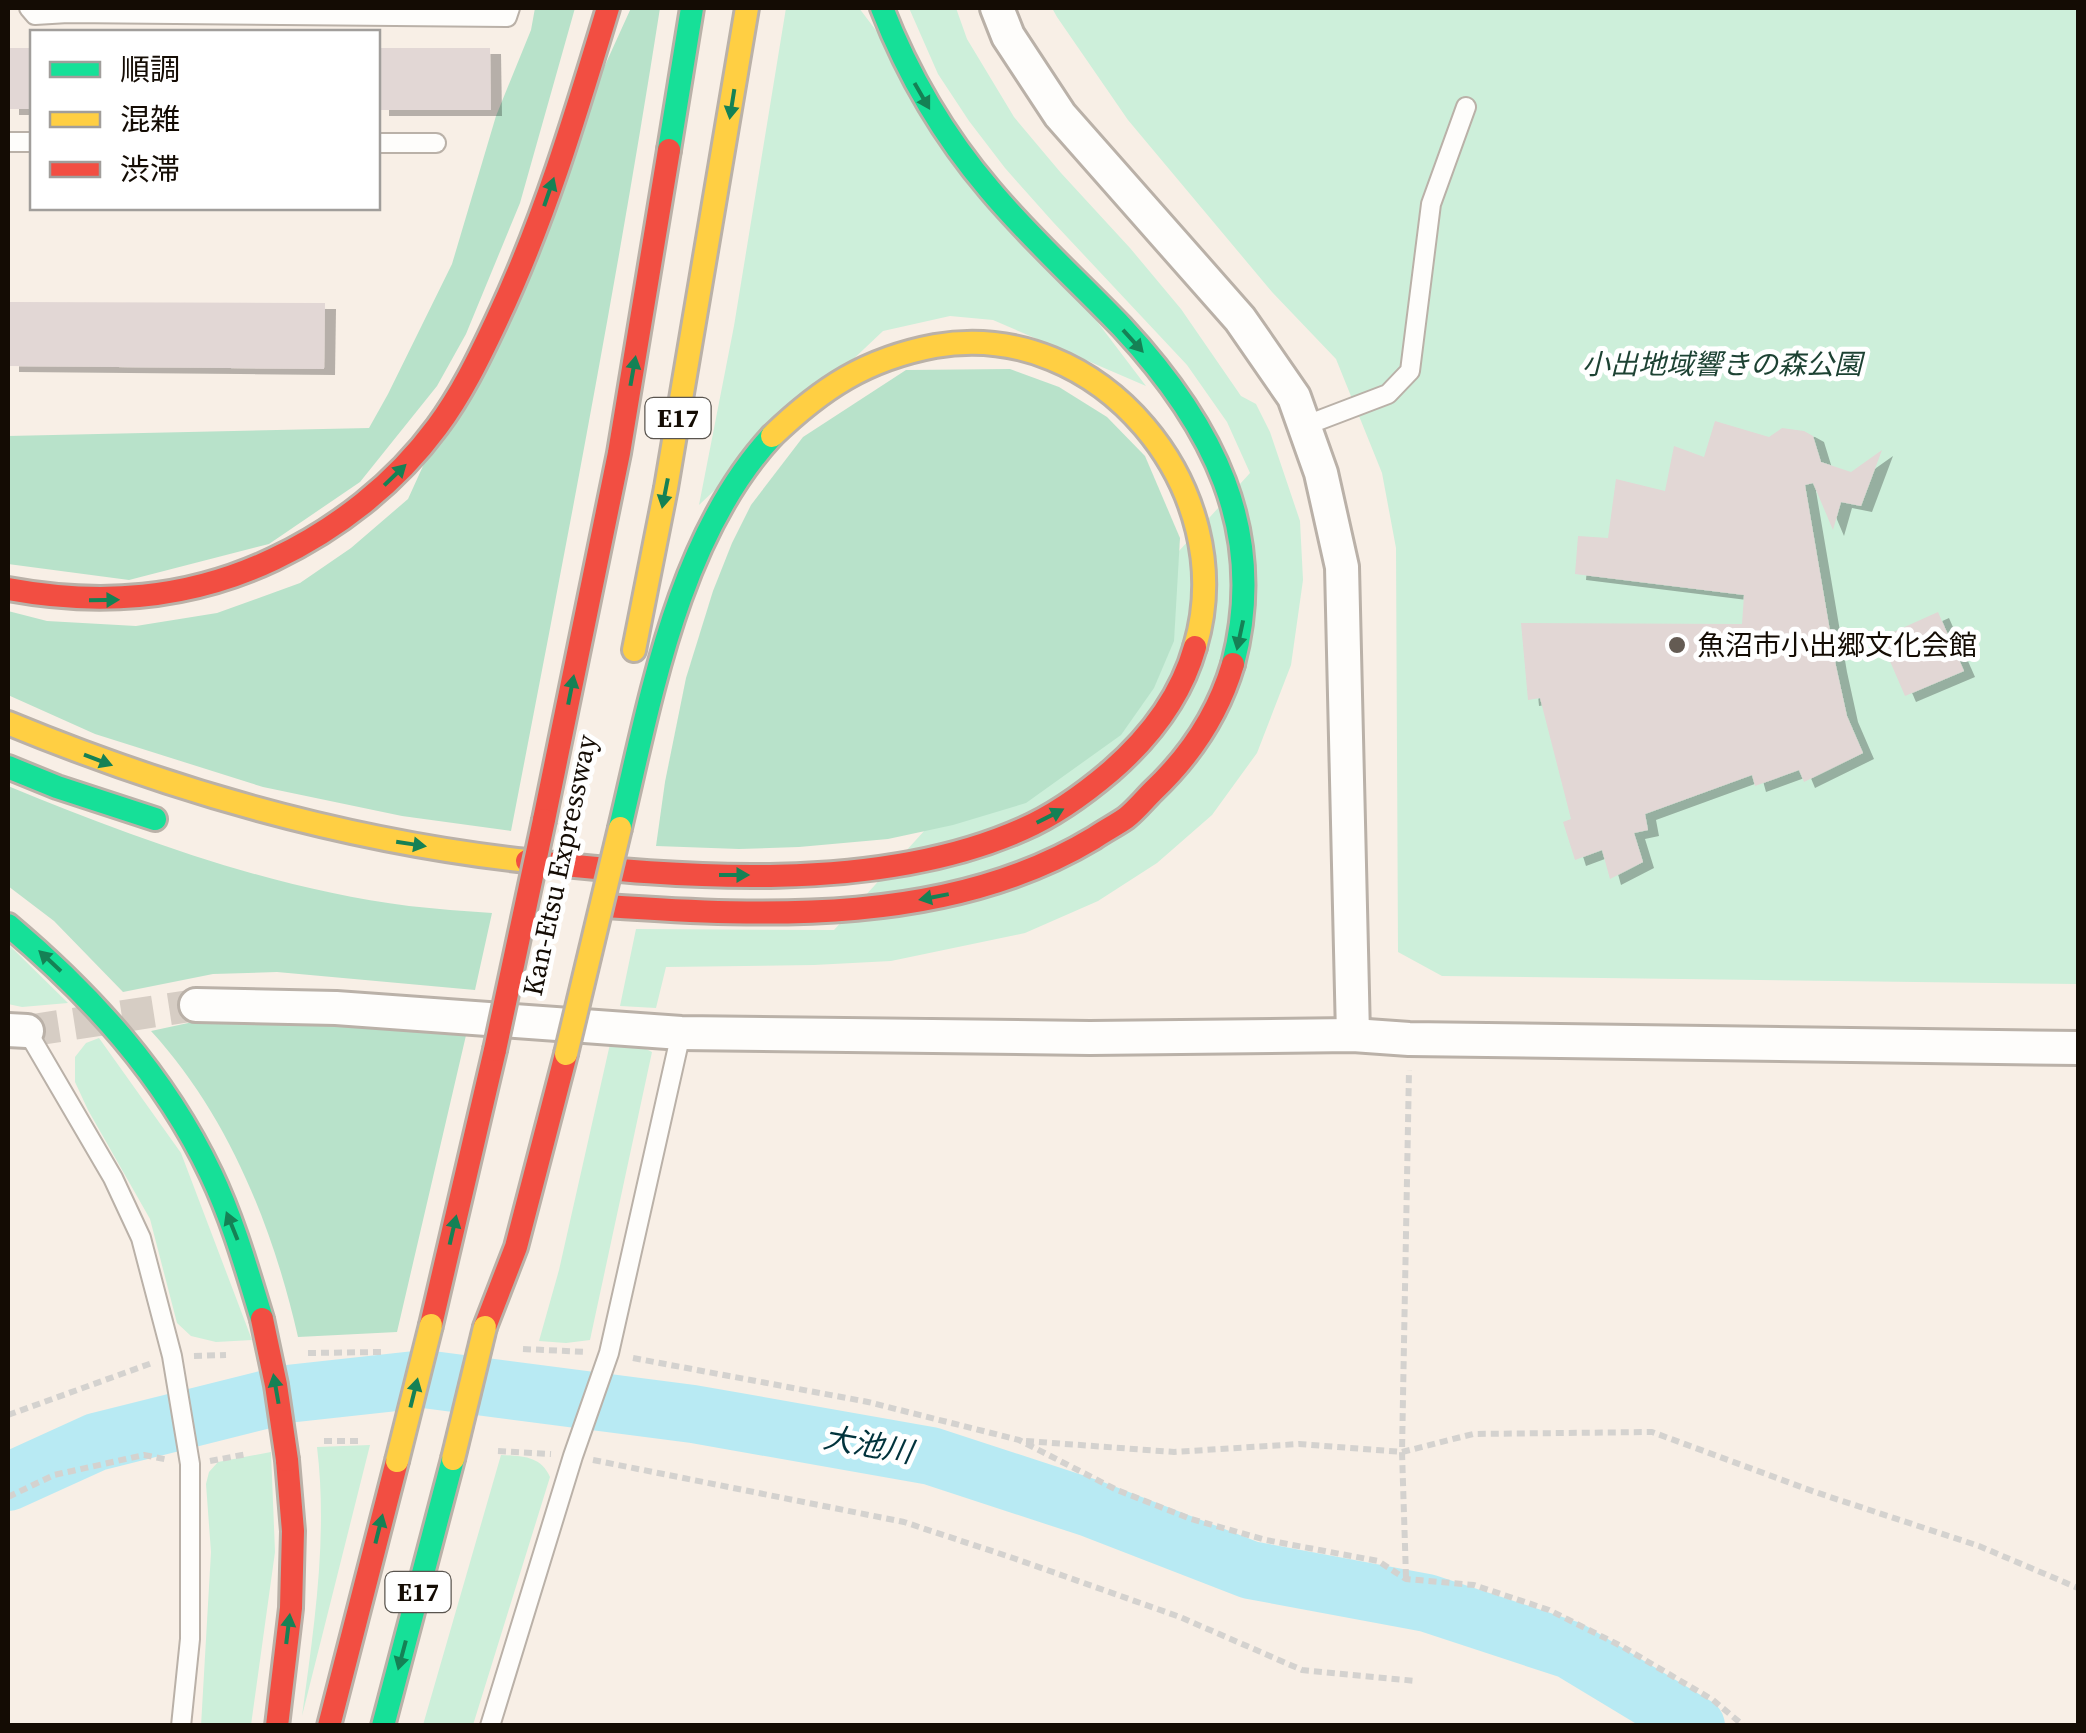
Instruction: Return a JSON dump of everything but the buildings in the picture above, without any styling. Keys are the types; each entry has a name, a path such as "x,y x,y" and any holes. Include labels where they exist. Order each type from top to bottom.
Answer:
{"highway":[{"path":"8,589 94,601 194,590 290,553 332,528 405,466 437,428 465,385 518,275 608,8"},
{"name":"Kan-Etsu Expressway","path":"329,1726 431,1325 544,820 619,453 692,8"},
{"name":"E17","path":"629,676 666,488 746,8"},
{"path":"507,896 720,914 843,910 956,893 1008,878 1097,838 1162,787 1216,712 1242,628 1246,582 1242,539 1215,458 1193,418 1154,364 1000,203 936,121 911,77 882,8"},
{"name":"Kan-Etsu Expressway","path":"8,723 130,772 252,809 318,826 480,855 562,865 647,871 785,875 844,872 947,854 996,840 1076,803 1106,781 1131,755 1156,728 1175,698 1200,628 1204,594 1195,516 1182,479 1162,445 1138,416 1078,369 1043,354 964,343 922,348 878,360 837,380 766,441 736,485 708,533 607,820 559,1052 383,1726"},
{"path":"8,767 170,823"},
{"path":"8,925 49,958 111,1023 160,1084 201,1155 236,1237 262,1318 288,1460 293,1531 291,1608 277,1726"}],"street":[{"path":"997,8 1008,36 1060,116 1240,319 1294,397 1321,472 1342,567 1353,1036"},
{"path":"196,1006 336,1008 681,1034 1353,1036 2078,1048"}],"lane":[{"path":"29,8 35,15 508,16 510,8"},
{"path":"1304,426 1388,394 1410,371 1431,204 1466,107"},
{"path":"380,142 436,142"},
{"path":"18,1031 113,1178 141,1238 172,1356 190,1464 190,1640 181,1726"},
{"path":"490,1726 573,1456 610,1353 681,1034"}],"path":[{"path":"1406,1579 1402,1452 1410,1039"},
{"path":"516,1349 610,1353 868,1402 1020,1440 1174,1452 1299,1444 1402,1452 1473,1434 1652,1432 1979,1546 2078,1588"},
{"path":"308,1353 384,1352"},
{"path":"8,1415 172,1356 230,1355"},
{"path":"1020,1440 1117,1490 1191,1519 1266,1540 1378,1561 1406,1579 1474,1584 1549,1610 1624,1647 1712,1700 1744,1726"},
{"path":"314,1442 369,1442"},
{"path":"480,1450 573,1456 904,1522 1180,1617 1302,1670 1416,1681"},
{"path":"8,1497 54,1475 144,1455 190,1464 261,1452"}],"green space":[{"path":"535,8 575,8 520,203 466,334 437,386 360,482 269,544 129,580 8,564 8,436 369,428 452,264 496,116 531,30"},
{"path":"631,8 660,8 608,317 511,831 402,816 263,787 95,734 8,695 8,611 47,621 136,626 217,613 300,583 351,548 408,499"},
{"path":"786,8 859,8 1146,386 993,320 950,316 883,331 699,505 734,326"},
{"path":"909,8 956,8 967,39 1014,117 1181,309 1241,396 1256,404 1270,432 1300,521 1303,580 1291,665 1257,753 1212,815 1157,863 1098,901 1025,933 891,961 666,967 656,1008 620,1006 636,929 834,930 1250,473 1227,422 1187,365 1053,222 969,121 938,74"},
{"name":"小出地域響きの森公園","path":"1052,8 2078,8 2078,984 1442,976 1398,952 1396,548 1382,473 1336,359 1272,292 1128,120"},
{"path":"1010,369 1059,387 1107,417 1145,456 1180,538 1174,641 1154,688 1121,735 1026,803 953,825 888,839 799,847 656,846 686,678 713,591 751,505 803,437 906,370"},
{"path":"8,786 154,842 256,874 358,898 492,913 475,990 277,972 213,974 123,992 54,921 8,886"},
{"path":"8,944 68,1003 22,1007 8,1004"},
{"path":"216,1017 467,1031 397,1332 298,1337 275,1255 244,1174 203,1099 151,1031"},
{"path":"99,1038 181,1153 252,1340 216,1342 191,1336 177,1323 150,1219 75,1082 75,1057 86,1043"},
{"path":"610,1044 642,1047 652,1052 590,1340 539,1341 559,1270"},
{"path":"370,1445 302,1716 320,1548 317,1447"},
{"path":"271,1452 275,1552 251,1725 201,1726 211,1552 206,1484 209,1472 218,1462"},
{"path":"501,1455 536,1461 550,1477 473,1725 423,1725"}],"waterway":[{"name":"大池川","path":"8,1482 96,1442 287,1394 424,1379 693,1414 931,1456 1090,1508 1250,1570 1427,1603 1570,1650 1696,1726"}],"tunnel":[{"path":"27,1031 196,1005"}],"traffic: fast":[{"path":"669,150 692,8"},
{"path":"882,8 915,81 957,148 1006,208 1154,364 1206,441 1237,524 1243,568 1242,615 1233,664"},
{"path":"620,828 657,673 691,570 740,477 772,436"},
{"path":"8,767 155,819"},
{"path":"8,925 96,1008 171,1103 219,1191 262,1319"},
{"path":"383,1726 453,1459"}],"traffic: slow":[{"path":"634,650 666,488 747,8"},
{"path":"772,436 846,378 910,352 935,346 995,344 1052,359 1102,387 1144,427 1177,475 1197,530 1204,588 1195,647"},
{"path":"8,723 134,771 263,810 393,841 527,861"},
{"path":"566,1054 620,828"},
{"path":"397,1461 431,1325"},
{"path":"453,1459 485,1327"}],"traffic: jam":[{"path":"8,589 110,598 209,583 274,559 320,534 384,486 437,427 483,349 558,167 608,8"},
{"path":"544,820 619,453 669,150"},
{"path":"527,861 649,872 778,876 906,864 966,850 1046,817 1111,771 1139,744 1173,699 1195,647"},
{"path":"606,906 730,912 857,909 919,901 980,887 1038,866 1126,818 1167,777 1211,717 1233,664"},
{"path":"495,1050 544,820"},
{"path":"431,1325 495,1050"},
{"path":"485,1327 516,1247 566,1054"},
{"path":"262,1319 287,1460"},
{"path":"277,1726 291,1608 293,1531 287,1460"},
{"path":"329,1726 397,1461"}],"place":[{"name":"魚沼市小出郷文化会館","path":"1677,645"}]}
